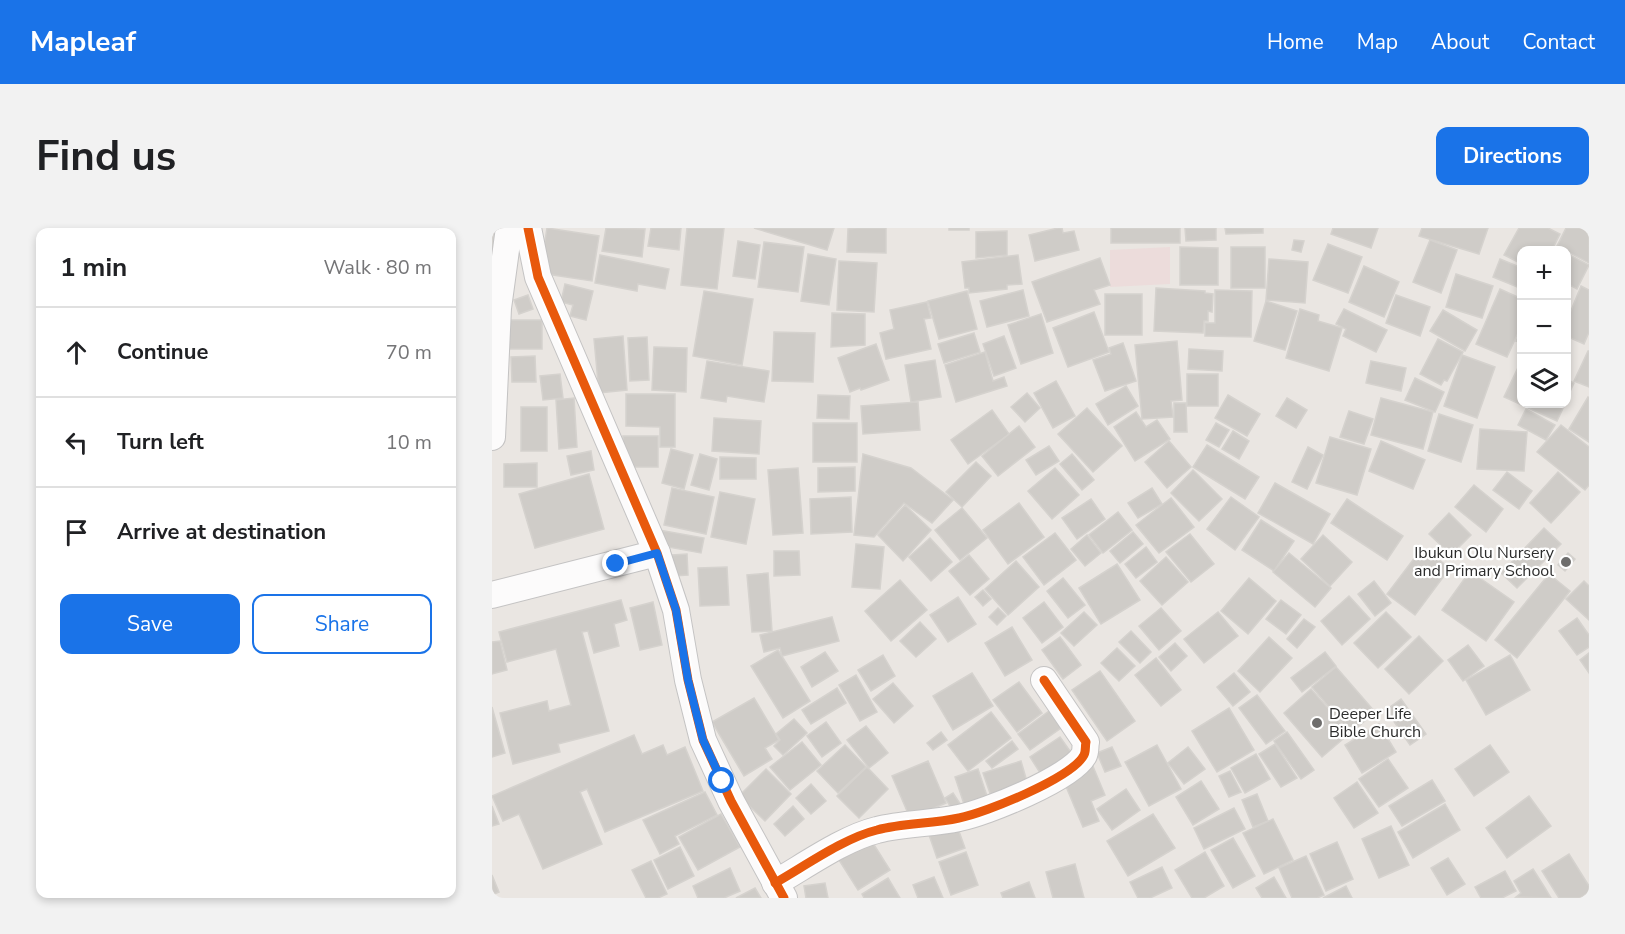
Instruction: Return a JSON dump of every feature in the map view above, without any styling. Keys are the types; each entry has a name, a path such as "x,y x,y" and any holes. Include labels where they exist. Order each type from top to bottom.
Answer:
{"street":[{"path":"492,436 498,308 509,228"},
{"path":"528,228 538,277 657,553 676,610 688,680 703,740 731,801 779,890 855,837 877,830 959,818 986,810 1050,782 1077,764 1085,754 1086,741 1044,680"},
{"path":"492,595 657,553"}],"shaded area":[{"path":"1170,247 1170,284 1110,287 1110,250"}],"building":[{"path":"492,228 494,228 493,260 492,260"},
{"path":"547,228 599,236 592,281 540,273"},
{"path":"606,228 645,229 642,257 602,251"},
{"path":"651,228 681,228 679,250 648,246"},
{"path":"687,228 724,228 717,289 681,285"},
{"path":"754,228 834,228 827,250"},
{"path":"886,228 886,253 847,252 848,229"},
{"path":"949,228 969,228 969,230 949,230"},
{"path":"1062,228 1063,233 1074,231 1079,250 1035,261 1029,235"},
{"path":"1111,228 1180,228 1180,243 1111,243"},
{"path":"1185,228 1216,228 1216,240 1186,241"},
{"path":"1225,228 1263,228 1263,233 1226,234"},
{"path":"1333,228 1378,228 1371,248 1331,234"},
{"path":"1422,228 1488,228 1479,254 1419,236"},
{"path":"1519,228 1548,228 1560,234 1554,246 1517,246 1517,262 1504,255"},
{"path":"1566,228 1589,228 1589,263 1571,253 1571,246 1557,246"},
{"path":"1007,231 1007,255 976,258 976,232"},
{"path":"1294,240 1304,241 1301,252 1292,250"},
{"path":"1430,240 1457,250 1441,293 1413,282"},
{"path":"738,241 760,245 755,279 733,276"},
{"path":"764,242 804,247 798,292 758,287"},
{"path":"1328,244 1362,257 1348,293 1313,280"},
{"path":"1180,247 1218,248 1218,285 1180,285"},
{"path":"1231,247 1265,247 1265,288 1231,288"},
{"path":"808,254 836,259 829,305 801,301"},
{"path":"600,255 669,269 665,289 638,284 637,291 595,283"},
{"path":"1018,255 1022,284 1007,285 1007,289 969,293 969,288 965,288 962,262"},
{"path":"1571,256 1589,265 1577,289 1571,286"},
{"path":"1100,258 1110,285 1094,290 1100,304 1047,322 1032,282"},
{"path":"1269,259 1308,262 1305,303 1266,300"},
{"path":"1500,259 1517,266 1517,287 1493,277"},
{"path":"839,261 877,263 874,312 837,310"},
{"path":"1364,266 1399,282 1384,317 1349,302"},
{"path":"1456,274 1493,286 1482,318 1446,307"},
{"path":"565,284 593,291 586,320 570,316 573,305 561,302"},
{"path":"1581,286 1589,290 1589,332 1584,344 1571,338 1571,311"},
{"path":"1156,288 1205,291 1205,293 1213,294 1212,312 1208,311 1208,321 1204,321 1203,333 1154,331"},
{"path":"1500,289 1517,297 1517,335 1507,357 1476,344"},
{"path":"1023,290 1029,316 987,327 980,301"},
{"path":"1215,290 1252,291 1251,337 1205,336 1205,323 1215,323"},
{"path":"704,291 753,299 742,365 693,356"},
{"path":"967,291 977,329 939,339 928,301"},
{"path":"1105,294 1142,294 1142,335 1105,335"},
{"path":"528,295 533,309 519,314 514,300"},
{"path":"1396,295 1430,307 1420,336 1386,323"},
{"path":"1266,301 1297,311 1285,350 1254,341"},
{"path":"927,302 931,318 924,319 931,349 886,359 880,333 894,329 890,310"},
{"path":"1300,309 1319,315 1318,321 1342,328 1329,371 1286,358"},
{"path":"1344,309 1387,330 1376,352 1343,336 1346,329 1336,324"},
{"path":"1443,310 1477,330 1465,351 1430,331"},
{"path":"1094,312 1109,352 1068,367 1053,328"},
{"path":"832,313 865,314 865,345 831,347"},
{"path":"1041,314 1053,353 1021,364 1008,325"},
{"path":"509,320 542,320 542,349 509,349"},
{"path":"774,332 815,333 813,382 772,381"},
{"path":"974,333 980,352 944,363 938,344"},
{"path":"623,336 627,390 599,393 594,339"},
{"path":"1004,336 1016,368 994,376 983,344"},
{"path":"647,337 649,380 630,381 628,338"},
{"path":"1438,339 1463,352 1447,381 1444,380 1441,385 1420,374"},
{"path":"1177,341 1182,400 1171,401 1173,417 1142,419 1135,345"},
{"path":"1123,343 1136,381 1105,391 1093,360 1111,354 1109,348"},
{"path":"876,344 889,380 850,392 838,358"},
{"path":"654,347 687,348 686,392 652,390"},
{"path":"1189,349 1223,351 1222,371 1188,369"},
{"path":"1589,351 1589,387 1574,381"},
{"path":"985,352 993,381 1004,377 1007,386 956,402 945,365"},
{"path":"1462,355 1495,367 1477,418 1444,406"},
{"path":"535,356 536,382 512,382 511,357"},
{"path":"935,360 941,397 911,402 905,365"},
{"path":"707,361 769,371 764,402 727,396 726,402 701,398"},
{"path":"1371,361 1406,368 1401,391 1366,383"},
{"path":"1517,370 1517,403 1504,397"},
{"path":"560,374 563,398 543,400 540,376"},
{"path":"1187,374 1218,374 1218,406 1187,406"},
{"path":"1415,378 1444,392 1435,412 1405,400"},
{"path":"1056,381 1075,416 1053,428 1034,393"},
{"path":"1126,386 1138,406 1108,425 1096,404"},
{"path":"1027,393 1040,408 1025,422 1011,407"},
{"path":"626,394 675,394 675,447 660,447 660,427 626,426"},
{"path":"818,395 850,396 849,419 817,418"},
{"path":"1228,395 1260,414 1247,436 1215,418"},
{"path":"574,398 577,447 559,449 556,400"},
{"path":"1287,398 1307,410 1296,428 1276,416"},
{"path":"1381,398 1433,412 1423,449 1371,435"},
{"path":"1589,398 1589,442 1569,429"},
{"path":"918,402 920,430 863,434 861,406"},
{"path":"1174,403 1186,403 1187,432 1174,432"},
{"path":"521,407 547,407 547,451 521,451"},
{"path":"1087,408 1122,446 1093,472 1058,434"},
{"path":"1528,408 1563,408 1557,421"},
{"path":"1526,409 1555,425 1546,440 1518,425"},
{"path":"992,410 1009,434 968,464 951,440"},
{"path":"1349,411 1373,419 1364,444 1340,437"},
{"path":"1136,412 1146,427 1157,420 1170,439 1135,461 1114,427"},
{"path":"1439,414 1473,425 1461,462 1428,451"},
{"path":"714,418 761,421 759,454 712,451"},
{"path":"813,423 857,423 857,462 813,462"},
{"path":"1216,423 1229,430 1219,447 1206,440"},
{"path":"1561,425 1589,447 1589,485 1585,490 1537,452"},
{"path":"1019,426 1035,447 998,476 982,456"},
{"path":"1480,429 1527,432 1524,471 1477,469"},
{"path":"1233,431 1249,441 1239,459 1222,449"},
{"path":"623,436 658,436 658,467 623,467"},
{"path":"1330,437 1371,449 1357,495 1316,483"},
{"path":"1169,441 1191,467 1167,488 1145,462"},
{"path":"1381,441 1425,460 1413,489 1369,471"},
{"path":"1207,445 1259,477 1245,499 1193,467"},
{"path":"1049,446 1059,461 1036,475 1026,460"},
{"path":"1308,447 1323,455 1307,489 1292,482"},
{"path":"671,449 693,455 684,489 662,483"},
{"path":"591,451 594,470 571,475 567,456"},
{"path":"700,454 717,459 709,490 691,485"},
{"path":"863,454 911,468 953,500 932,523 904,503 874,537 854,535"},
{"path":"1072,454 1094,480 1082,490 1060,464"},
{"path":"720,457 756,458 756,479 720,479"},
{"path":"976,462 991,476 962,507 946,492"},
{"path":"537,463 537,487 504,487 504,464"},
{"path":"855,467 855,491 818,492 818,468"},
{"path":"798,468 803,533 773,535 768,470"},
{"path":"1055,468 1079,495 1052,519 1028,491"},
{"path":"1193,470 1222,499 1199,521 1171,493"},
{"path":"1507,472 1532,491 1519,509 1493,490"},
{"path":"1558,472 1580,492 1551,523 1530,503"},
{"path":"589,474 604,529 535,548 519,494"},
{"path":"1275,483 1330,514 1313,544 1258,513"},
{"path":"1474,485 1503,509 1486,532 1455,507"},
{"path":"672,488 714,497 706,534 664,525"},
{"path":"1152,488 1162,504 1138,518 1128,503"},
{"path":"720,492 755,499 746,544 711,537"},
{"path":"851,497 852,532 811,534 810,499"},
{"path":"1231,497 1259,517 1235,550 1207,529"},
{"path":"1171,498 1194,527 1159,553 1136,525"},
{"path":"1091,499 1105,519 1077,539 1062,518"},
{"path":"1347,499 1403,536 1387,560 1331,523"},
{"path":"1019,503 1044,537 1008,564 983,530"},
{"path":"905,505 931,530 903,561 878,535"},
{"path":"962,508 987,538 960,560 935,530"},
{"path":"1118,512 1132,530 1103,553 1089,535"},
{"path":"1449,513 1471,535 1451,555 1429,534"},
{"path":"1261,520 1294,541 1274,571 1242,550"},
{"path":"1544,528 1561,544 1517,588 1501,573"},
{"path":"659,530 704,538 701,553 657,545"},
{"path":"1133,532 1143,544 1120,563 1110,551"},
{"path":"1055,533 1076,560 1044,585 1023,557"},
{"path":"1190,534 1214,564 1191,582 1166,552"},
{"path":"1087,535 1101,553 1085,566 1071,549"},
{"path":"1323,535 1352,562 1330,586 1301,559"},
{"path":"930,538 952,562 931,581 909,557"},
{"path":"856,544 884,547 880,589 852,587"},
{"path":"1146,547 1157,562 1136,578 1125,564"},
{"path":"1422,548 1450,568 1415,615 1387,594"},
{"path":"774,551 799,551 800,575 774,576"},
{"path":"1289,553 1331,588 1315,607 1273,572"},
{"name":"Ibukun Olu Nursery and Primary School","path":"1568,553 1575,559 1565,571 1558,565"},
{"path":"687,554 688,575 673,576 672,555"},
{"path":"969,555 989,579 970,595 949,571"},
{"path":"1166,557 1188,582 1162,605 1140,581"},
{"path":"1016,561 1039,587 1008,615 985,589"},
{"path":"1117,564 1140,600 1101,624 1079,588"},
{"path":"727,567 729,605 700,606 698,568"},
{"path":"1470,571 1514,602 1486,641 1442,610"},
{"path":"768,573 772,631 752,632 747,575"},
{"path":"1549,574 1570,591 1517,658 1495,640"},
{"path":"1063,578 1085,605 1068,618 1047,591"},
{"path":"1249,578 1276,601 1248,634 1221,611"},
{"path":"900,580 927,610 891,641 865,611"},
{"path":"1374,581 1391,603 1375,616 1358,594"},
{"path":"1584,581 1589,586 1589,620 1566,599"},
{"path":"983,590 991,599 983,606 975,597"},
{"path":"1349,596 1370,619 1342,645 1321,621"},
{"path":"958,597 976,624 948,642 930,615"},
{"path":"621,600 627,620 614,624 619,646 594,653 588,631 582,632 609,731 558,744 560,752 513,764 500,713 547,701 549,711 571,705 556,649 507,662 499,632"},
{"path":"1281,600 1301,615 1286,634 1266,619"},
{"path":"653,602 662,645 640,650 630,608"},
{"path":"1044,602 1063,627 1042,643 1023,618"},
{"path":"998,608 1006,616 997,625 989,617"},
{"path":"1161,608 1181,631 1159,650 1139,626"},
{"path":"1084,612 1097,625 1074,646 1061,633"},
{"path":"1218,612 1238,636 1204,663 1184,639"},
{"path":"1386,612 1411,637 1378,668 1354,643"},
{"path":"832,617 839,641 782,656 780,648 764,652 760,635"},
{"path":"1577,618 1589,635 1589,647 1577,655 1559,631"},
{"path":"1304,619 1315,627 1297,648 1287,639"},
{"path":"920,622 936,639 916,657 900,641"},
{"path":"1012,627 1032,660 1005,676 985,643"},
{"path":"1131,631 1151,652 1140,663 1119,642"},
{"path":"1419,636 1443,661 1409,694 1385,669"},
{"path":"1060,637 1081,665 1063,679 1042,650"},
{"path":"1269,637 1292,658 1260,692 1238,671"},
{"path":"500,641 507,670 492,674 492,642"},
{"path":"1175,643 1187,656 1171,671 1159,657"},
{"path":"1468,645 1484,666 1463,681 1448,660"},
{"path":"1117,648 1135,666 1119,681 1101,663"},
{"path":"778,650 810,701 783,718 751,666"},
{"path":"825,652 838,671 812,687 801,667"},
{"path":"1325,652 1336,666 1302,692 1291,678"},
{"path":"1589,653 1589,673 1580,660"},
{"path":"883,655 895,676 871,691 858,670"},
{"path":"1510,655 1530,690 1486,715 1466,680"},
{"path":"1156,658 1181,690 1161,706 1135,675"},
{"path":"1336,667 1375,712 1351,733 1312,687"},
{"path":"1100,671 1135,721 1107,741 1072,690"},
{"path":"972,673 993,706 953,730 933,696"},
{"path":"1234,673 1250,692 1233,706 1217,687"},
{"path":"856,675 877,712 860,721 839,685"},
{"path":"1019,682 1042,713 1017,732 993,700"},
{"path":"893,683 913,706 894,723 873,699"},
{"path":"837,688 846,703 811,724 802,710"},
{"name":"Deeper Life Bible Church","path":"1311,689 1350,733 1322,757 1284,713"},
{"path":"1257,695 1285,731 1266,744 1239,708"},
{"path":"754,698 779,740 765,748 772,759 744,776 712,722"},
{"path":"1401,699 1426,734 1410,745 1386,710"},
{"path":"492,707 505,753 492,757"},
{"path":"1229,708 1254,750 1217,772 1192,731"},
{"path":"1049,711 1061,728 1030,750 1018,734"},
{"path":"991,712 1011,738 968,771 948,745"},
{"path":"794,719 807,733 783,755 774,746 780,740 776,734"},
{"path":"826,722 841,743 822,757 807,736"},
{"path":"1379,724 1396,752 1362,773 1345,745"},
{"path":"866,726 888,753 869,768 847,740"},
{"path":"941,732 947,740 933,750 927,743"},
{"path":"1287,732 1314,770 1301,779 1274,741"},
{"path":"634,735 642,754 663,745 667,755 685,747 703,791 605,832 587,789 580,792 602,844 543,869 519,814 503,821 492,796"},
{"path":"1060,737 1075,758 1044,779 1030,757"},
{"path":"1012,741 1018,749 992,768 986,761"},
{"path":"802,742 821,765 790,790 770,767"},
{"path":"1275,744 1297,778 1281,787 1259,754"},
{"path":"845,745 866,767 838,793 817,771"},
{"path":"1157,745 1181,789 1149,806 1125,762"},
{"path":"1490,745 1509,772 1474,796 1455,769"},
{"path":"1112,747 1121,766 1105,772 1097,753"},
{"path":"1188,747 1205,769 1184,784 1168,763"},
{"path":"1256,754 1270,779 1245,793 1231,768"},
{"path":"1388,759 1408,788 1379,807 1359,779"},
{"path":"928,761 946,803 910,818 892,776"},
{"path":"1021,761 1028,785 991,796 983,773"},
{"path":"1092,764 1105,795 1091,801 1099,821 1083,827 1062,777"},
{"path":"867,767 888,789 859,818 837,796"},
{"path":"766,769 791,794 765,821 739,796"},
{"path":"978,769 988,799 965,807 955,777"},
{"path":"1230,771 1241,792 1229,797 1219,776"},
{"path":"1432,780 1445,801 1402,826 1389,806"},
{"path":"1201,781 1219,809 1193,825 1176,797"},
{"path":"1357,782 1378,813 1354,828 1334,798"},
{"path":"811,784 826,801 811,814 796,798"},
{"path":"1126,789 1140,810 1112,830 1097,809"},
{"path":"705,792 717,815 675,836 679,844 660,854 643,820"},
{"path":"953,793 963,808 955,814 945,798"},
{"path":"1257,794 1268,821 1253,827 1242,800"},
{"path":"1529,796 1551,826 1507,858 1486,828"},
{"path":"1445,804 1460,830 1413,858 1398,832"},
{"path":"492,806 499,824 492,826"},
{"path":"793,806 804,819 785,836 774,824"},
{"path":"1234,808 1245,829 1204,849 1194,828"},
{"path":"721,814 740,847 698,870 679,837"},
{"path":"1153,814 1175,848 1128,876 1107,841"},
{"path":"1273,819 1293,860 1264,874 1243,833"},
{"path":"956,823 965,848 937,858 928,832"},
{"path":"1391,826 1409,865 1379,878 1362,839"},
{"path":"1233,838 1255,876 1233,888 1211,850"},
{"path":"871,840 890,870 858,890 839,860"},
{"path":"1337,842 1353,879 1326,891 1310,854"},
{"path":"680,847 694,876 668,889 654,860"},
{"path":"966,852 978,885 951,895 939,862"},
{"path":"1205,852 1224,886 1204,898 1192,898 1175,870"},
{"path":"1569,854 1589,886 1589,892 1580,898 1559,898 1542,871"},
{"path":"1306,856 1324,895 1317,898 1292,898 1279,868"},
{"path":"1448,858 1465,884 1447,895 1431,868"},
{"path":"651,861 667,894 658,898 646,898 632,870"},
{"path":"1075,864 1084,898 1053,898 1046,872"},
{"path":"1162,867 1172,888 1150,898 1138,898 1130,882"},
{"path":"730,868 740,891 724,898 698,898 693,886"},
{"path":"1533,869 1551,898 1516,897 1521,893 1514,881"},
{"path":"1505,871 1516,891 1502,898 1481,898 1475,887"},
{"path":"492,875 499,892 492,895"},
{"path":"934,877 943,898 918,898 913,885"},
{"path":"1274,877 1286,898 1262,898 1256,888"},
{"path":"888,878 900,898 864,898 862,894"},
{"path":"1029,882 1035,898 1003,898 1001,893"},
{"path":"825,883 828,898 806,898 804,886"},
{"path":"1346,886 1352,898 1323,898"},
{"path":"755,888 761,898 736,898"}],"cycle path":[{"path":"528,228 538,277 657,553 676,610 688,680 703,740 731,801 784,898"},
{"path":"775,883 838,846 864,834 887,828 971,815 1007,802 1063,774 1084,755 1086,742 1044,680"}],"place":[{"name":"Ibukun Olu Nursery and Primary School","path":"1566,562"},
{"name":"Deeper Life Bible Church","path":"1317,723"}],"route":[{"path":"616,564 657,553 676,610 688,680 703,740 722,781"}]}
